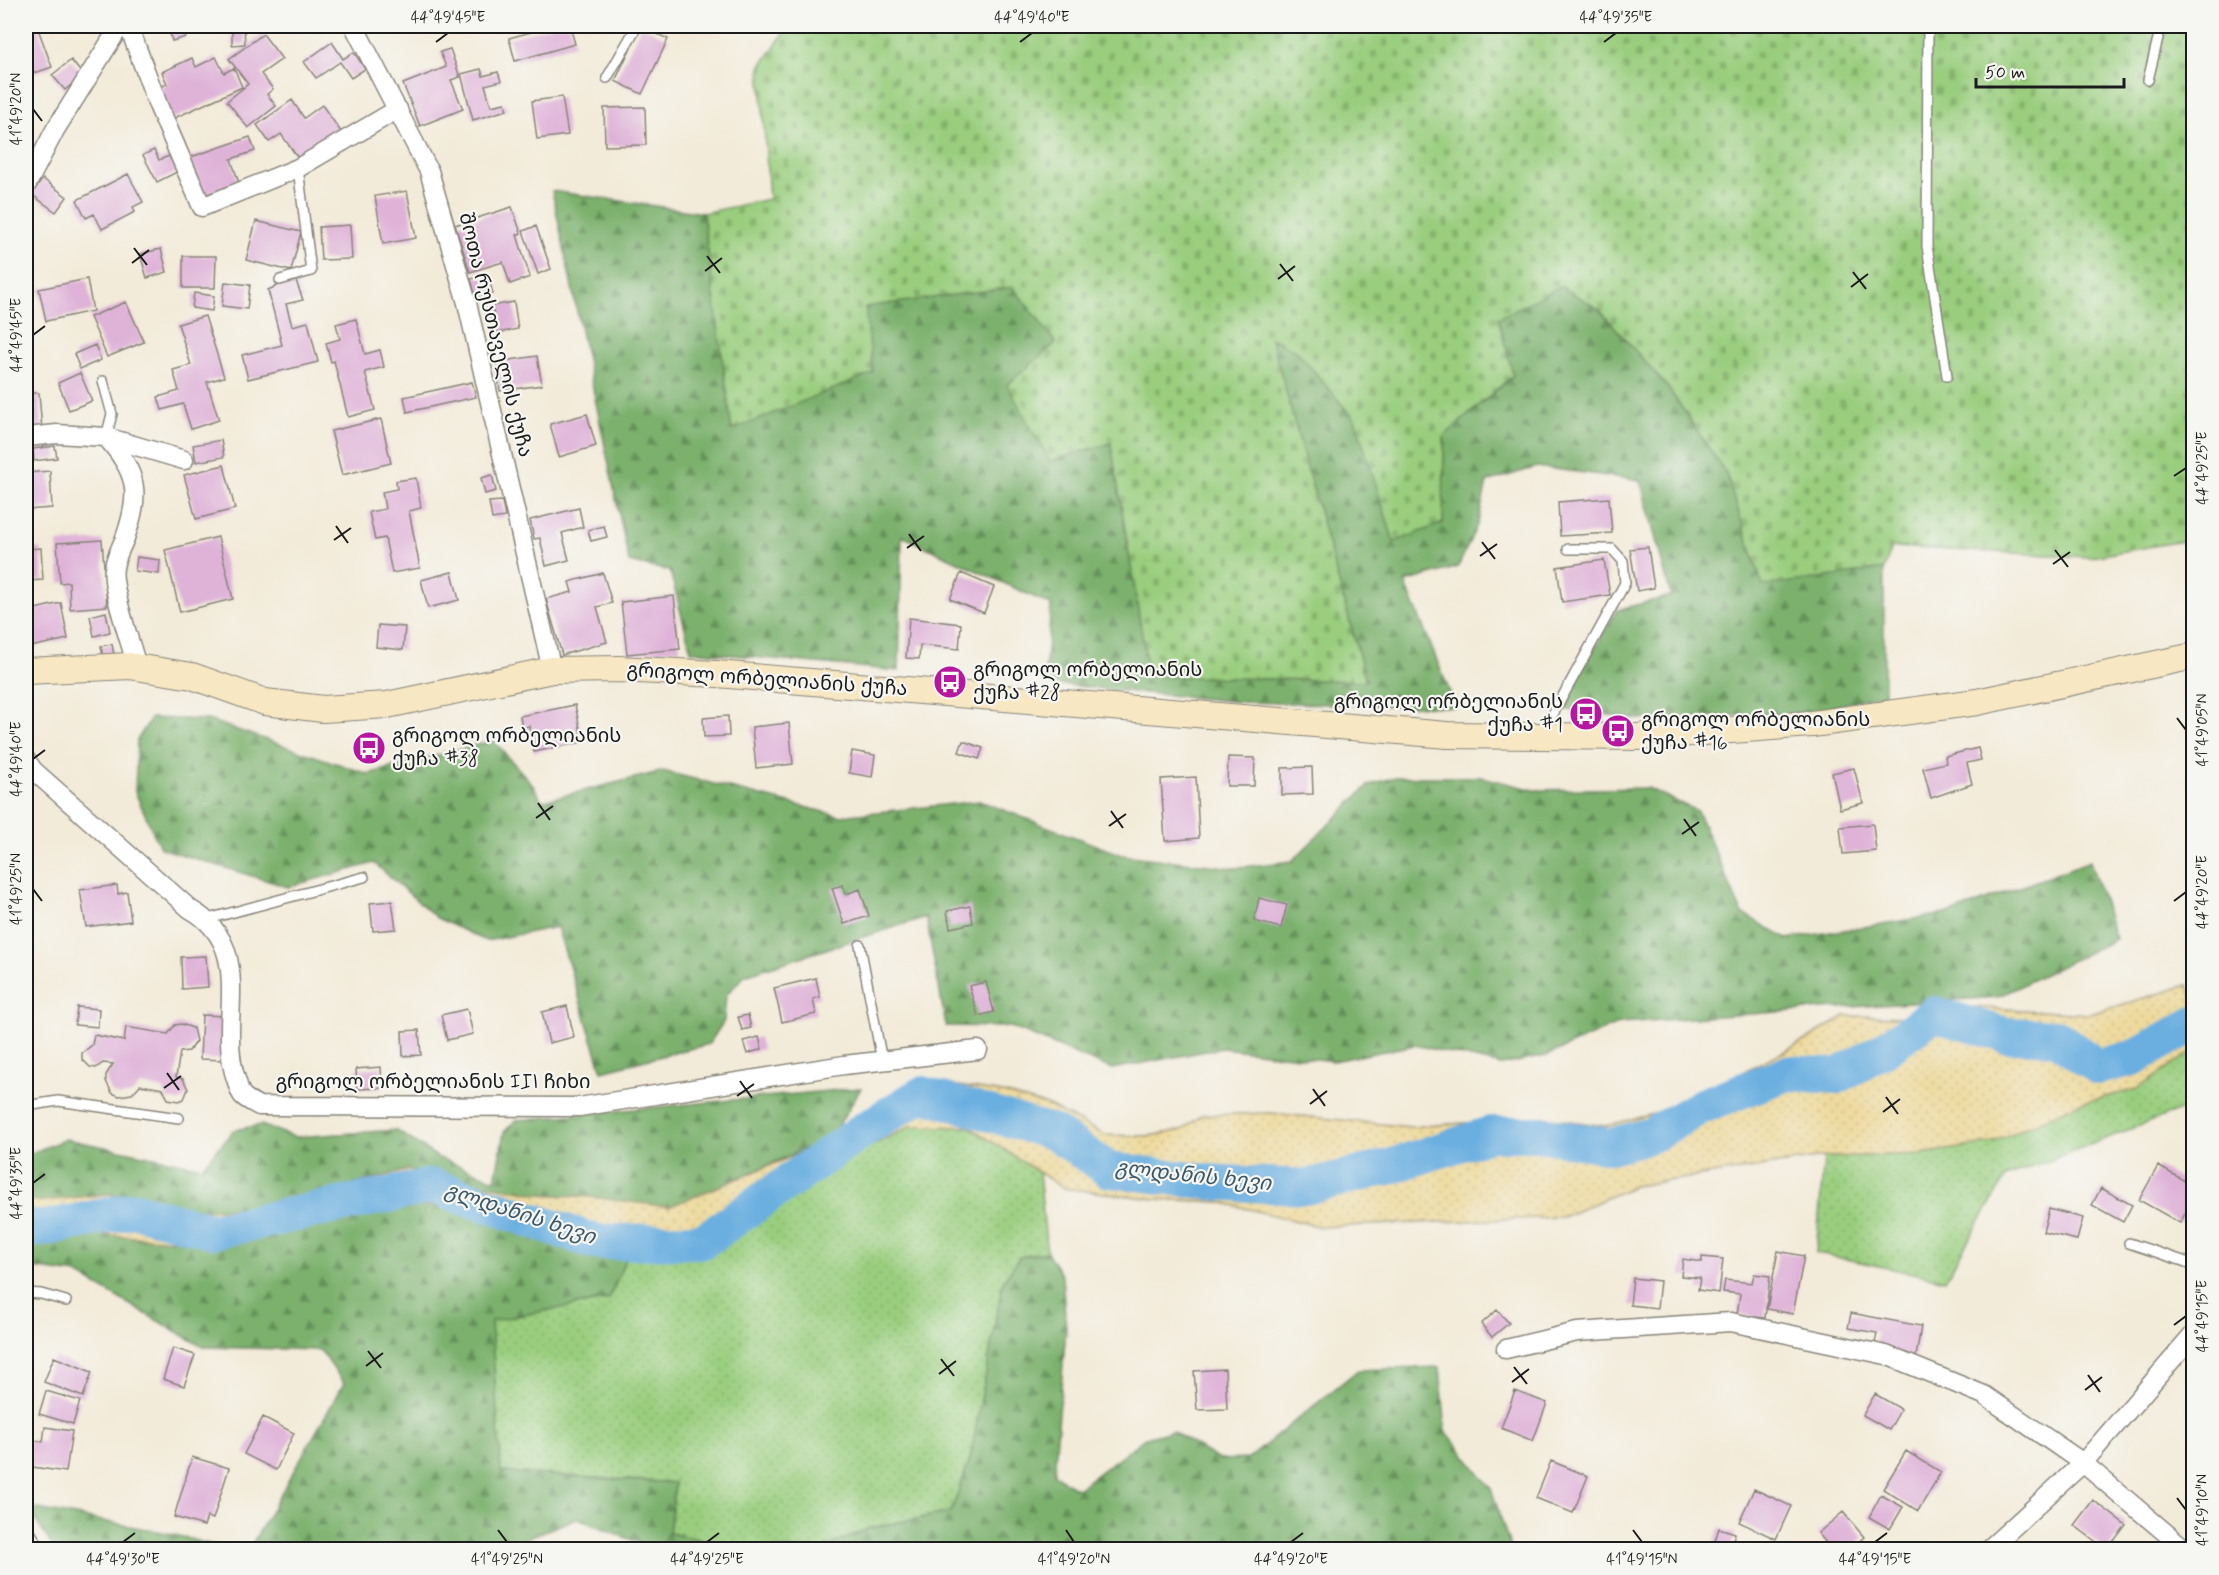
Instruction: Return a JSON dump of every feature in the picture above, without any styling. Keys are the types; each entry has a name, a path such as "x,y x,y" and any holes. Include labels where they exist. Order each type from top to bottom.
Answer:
{"main road":[{"name":"გრიგოლ ორბელიანის ქუჩა","path":"26,671 68,667 137,668 192,676 265,702 323,709 387,705 552,670 618,669 717,674 1447,735 1637,737 1812,724 1977,702 2193,656"}],"street":[{"path":"26,186 55,130 120,26"},
{"path":"132,26 132,35 158,105 202,207 298,168 398,109"},
{"name":"შოთა რუსთაველის ქუჩა","path":"354,26 429,171 467,303 552,670"},
{"path":"26,437 57,434 106,437 184,460"},
{"path":"106,437 125,459 136,493 135,510 113,569 115,591 137,668"},
{"name":"გრიგოლ ორბელიანის III ჩიხი","path":"26,760 33,770 190,909 208,919 220,935 231,972 232,1069 242,1095 259,1106 579,1107 882,1061 978,1050"},
{"path":"1506,1349 1577,1332 1731,1322 1886,1354 1984,1395 2083,1463 2186,1550"},
{"path":"1988,1550 2083,1463 2193,1334"},
{"path":"26,1534 36,1550"}],"lane":[{"path":"607,78 637,26"},
{"path":"1928,26 1927,246 1947,376"},
{"path":"2148,81 2161,26"},
{"path":"280,280 310,271 298,168"},
{"path":"103,381 112,414 106,437"},
{"path":"1540,736 1625,583 1623,561 1612,549 1568,549"},
{"path":"208,919 364,878"},
{"path":"860,945 882,1061"},
{"path":"26,1106 58,1101 179,1118"},
{"path":"2129,1243 2186,1262 2193,1267"},
{"path":"26,1293 41,1294 66,1301"}],"green space":[{"path":"789,26 2193,26 2193,539 2091,557 1892,547 1884,569 1763,586 1726,473 1669,389 1599,309 1561,286 1498,318 1513,375 1444,436 1443,523 1394,542 1356,421 1298,352 1271,338 1366,681 1149,676 1111,443 1050,461 1007,385 1056,343 1013,287 865,307 873,373 732,430 703,213 769,199 760,67"},
{"path":"552,191 703,213 732,430 865,307 1013,287 1056,343 1051,461 1111,443 1149,676 1366,681 1271,338 1298,352 1356,421 1394,541 1443,523 1444,436 1513,376 1498,318 1561,285 1599,309 1669,389 1726,473 1760,578 1884,569 1884,694 1809,713 1640,719 1559,709 1617,610 1671,596 1640,480 1537,467 1487,482 1478,523 1458,567 1405,582 1456,707 1239,702 1044,683 1051,605 902,536 899,671 691,651 670,571 629,562"},
{"path":"151,718 208,720 368,774 493,740 532,784 542,801 663,771 840,816 980,801 1122,855 1235,868 1292,861 1369,785 1396,777 1482,777 1534,790 1648,788 1697,811 1742,913 1787,939 1951,913 2090,861 2116,939 1998,997 1620,1023 1546,1056 1501,1065 1415,1045 1333,1061 1222,1048 1112,1069 1011,1027 946,1026 926,917 745,975 726,995 724,1021 709,1044 602,1071 557,927 486,941 437,918 374,863 288,887 160,848 135,792 137,740"},
{"path":"2193,1051 2193,1105 2006,1177 1945,1280 1816,1253 1824,1157 1920,1154 1991,1143 2080,1103 2137,1089"},
{"path":"861,1088 831,1138 669,1208 590,1197 537,1194 408,1170 270,1206 206,1210 110,1194 44,1201 26,1200 26,1155 66,1139 202,1167 234,1130 261,1125 295,1137 396,1130 437,1157 495,1180 504,1132 516,1120"},
{"path":"911,1126 970,1127 1039,1172 1047,1252 1020,1257 970,1459 951,1512 870,1528 822,1549 745,1549 669,1533 675,1483 501,1472 490,1320 609,1299 626,1258 678,1257 746,1224 827,1167"},
{"path":"369,1206 440,1206 602,1258 626,1258 609,1299 491,1321 501,1472 675,1483 669,1533 745,1549 654,1549 578,1518 516,1542 511,1549 249,1549 344,1383 320,1350 203,1347 77,1274 26,1267 26,1238 84,1233 202,1242"},
{"path":"1047,1252 1062,1276 1066,1328 1054,1475 1077,1489 1145,1438 1172,1431 1219,1460 1248,1459 1358,1370 1440,1367 1446,1431 1491,1488 1511,1549 822,1549 870,1528 951,1512 970,1459 1003,1281 1020,1257"},
{"path":"27,1507 167,1533 227,1549 54,1549"}],"sand":[{"path":"2188,985 2193,1002 2193,1051 2137,1089 2080,1103 1991,1143 1920,1154 1824,1157 1634,1186 1563,1217 1321,1227 1220,1202 1154,1199 1063,1188 970,1127 911,1126 827,1167 746,1224 678,1257 602,1258 440,1206 369,1206 202,1242 84,1233 26,1238 26,1200 44,1201 107,1194 206,1210 270,1206 408,1170 537,1194 590,1197 669,1207 803,1152 855,1127 901,1092 952,1085 1003,1093 1049,1106 1105,1135 1150,1136 1182,1130 1202,1115 1271,1113 1411,1127 1543,1117 1605,1126 1661,1112 1799,1044 1845,1016 1911,1017 1954,1006 2090,1014"}],"building":[{"path":"26,26 37,26 52,67 26,76"},
{"path":"168,26 183,26 186,37 172,41"},
{"path":"232,26 244,26 245,44 232,45"},
{"path":"553,26 570,26 575,44 515,61 509,38"},
{"path":"641,26 668,39 642,94 615,81"},
{"path":"263,34 282,59 261,74 273,89 267,94 276,106 248,128 227,101 248,84 229,59"},
{"path":"332,42 343,59 354,52 365,69 351,78 340,62 316,78 304,62"},
{"path":"450,49 460,77 451,80 463,109 420,126 403,84 446,67 440,52"},
{"path":"216,57 224,73 234,68 242,87 168,121 154,90 167,84 162,72 192,58 196,67"},
{"path":"71,60 83,75 65,90 52,75"},
{"path":"481,69 483,76 498,72 501,81 485,85 491,106 505,103 507,110 473,120 461,74"},
{"path":"562,97 568,135 537,139 532,101"},
{"path":"292,100 304,118 322,105 344,136 303,165 281,134 269,142 257,125"},
{"path":"645,107 646,145 605,146 604,108"},
{"path":"250,137 255,151 231,159 239,183 202,196 188,158"},
{"path":"154,150 159,160 169,156 177,172 157,182 143,155"},
{"path":"128,174 143,202 133,207 135,212 102,229 94,214 86,218 77,200"},
{"path":"43,179 67,197 56,212 31,194"},
{"path":"407,191 416,238 383,244 375,196"},
{"path":"512,207 521,233 517,235 530,277 510,284 503,262 470,272 455,225"},
{"path":"256,221 301,232 291,271 246,260"},
{"path":"350,225 352,259 321,260 319,227"},
{"path":"536,226 551,269 538,274 523,231"},
{"path":"161,249 167,272 147,278 140,254"},
{"path":"183,256 216,256 215,288 183,288"},
{"path":"488,275 493,294 476,298 471,279"},
{"path":"295,278 303,300 286,304 292,326 308,322 318,362 248,379 242,355 282,345 268,290"},
{"path":"87,279 93,311 46,321 39,289"},
{"path":"225,282 250,285 247,309 222,306"},
{"path":"194,293 214,296 212,311 192,308"},
{"path":"126,302 144,342 107,357 90,317"},
{"path":"514,302 518,329 497,333 492,306"},
{"path":"205,316 224,377 207,382 219,420 191,429 183,404 162,410 158,397 179,391 173,370 191,365 178,324"},
{"path":"356,319 365,354 380,350 384,367 365,372 375,410 348,417 334,361 331,362 326,343 340,339 336,324"},
{"path":"95,345 101,360 80,369 74,354"},
{"path":"537,356 542,385 500,391 496,362"},
{"path":"80,373 92,401 69,410 58,383"},
{"path":"472,382 476,397 407,412 404,397"},
{"path":"26,393 39,393 42,430 26,431"},
{"path":"587,414 596,446 559,457 550,424"},
{"path":"381,419 391,463 342,475 331,431"},
{"path":"221,440 224,457 196,462 193,445"},
{"path":"55,446 57,458 34,461 33,449"},
{"path":"224,465 235,509 196,519 184,475"},
{"path":"50,471 52,508 26,510 26,473"},
{"path":"492,475 496,491 485,494 481,478"},
{"path":"416,478 421,508 409,511 420,568 392,573 385,538 375,540 369,512 385,509 382,492 397,489 396,481"},
{"path":"1609,498 1612,533 1560,536 1558,502"},
{"path":"502,501 505,517 492,519 489,502"},
{"path":"579,508 583,527 562,533 569,560 546,566 540,538 534,539 530,520"},
{"path":"604,526 607,537 591,541 588,530"},
{"path":"218,537 233,599 180,612 165,550"},
{"path":"102,540 107,606 70,609 69,582 60,583 57,543"},
{"path":"1648,547 1654,588 1637,591 1630,549"},
{"path":"41,548 43,580 28,581 26,549"},
{"path":"137,557 160,560 159,574 135,571"},
{"path":"1604,560 1610,595 1562,602 1557,567"},
{"path":"452,572 459,600 428,608 421,580"},
{"path":"603,573 612,603 597,607 607,642 562,655 546,599 572,592 569,582"},
{"path":"961,573 994,587 984,613 950,599"},
{"path":"674,596 680,649 627,654 621,602"},
{"path":"61,603 68,639 30,647 26,611"},
{"path":"106,612 110,632 94,636 90,616"},
{"path":"909,618 961,624 959,649 920,645 919,659 906,658"},
{"path":"378,625 405,627 403,650 376,647"},
{"path":"112,644 114,655 103,657 101,646"},
{"path":"575,705 583,742 534,752 529,726 522,728 520,716"},
{"path":"728,716 729,736 704,737 703,718"},
{"path":"789,723 793,764 756,768 752,727"},
{"path":"963,741 983,748 979,759 959,752"},
{"path":"1978,748 1981,760 1967,763 1972,784 1931,798 1923,768 1946,763 1945,756"},
{"path":"852,751 875,755 872,777 849,773"},
{"path":"1228,757 1255,758 1254,786 1227,786"},
{"path":"1312,767 1313,794 1282,795 1282,768"},
{"path":"1854,768 1863,803 1840,809 1832,773"},
{"path":"1196,777 1199,838 1165,841 1161,779"},
{"path":"1873,824 1876,851 1843,854 1840,827"},
{"path":"117,885 118,894 127,892 131,921 86,927 80,890"},
{"path":"843,885 846,894 860,889 869,916 844,924 832,888"},
{"path":"1259,898 1287,905 1281,928 1254,921"},
{"path":"392,901 396,929 373,931 370,903"},
{"path":"970,906 973,923 950,928 947,911"},
{"path":"206,956 208,987 182,989 181,957"},
{"path":"816,978 820,997 813,999 816,1014 782,1022 774,988"},
{"path":"986,982 994,1012 978,1016 969,986"},
{"path":"567,1006 574,1037 549,1043 542,1012"},
{"path":"77,1007 99,1009 98,1027 75,1025"},
{"path":"467,1009 473,1034 447,1040 441,1015"},
{"path":"202,1015 226,1016 224,1060 200,1059"},
{"path":"748,1015 751,1028 742,1030 738,1017"},
{"path":"181,1024 193,1028 196,1041 189,1051 180,1052 176,1077 183,1079 188,1089 184,1099 179,1101 168,1099 163,1089 140,1085 132,1094 119,1096 112,1093 106,1081 106,1075 113,1064 103,1063 96,1068 90,1067 82,1059 82,1053 92,1045 94,1035 124,1041 126,1027 168,1034 175,1025"},
{"path":"419,1030 421,1055 403,1056 402,1031"},
{"path":"759,1037 762,1049 747,1054 743,1041"},
{"path":"381,1067 382,1088 357,1089 356,1069"},
{"path":"2158,1166 2194,1186 2194,1197 2180,1223 2139,1200"},
{"path":"2101,1188 2132,1205 2123,1222 2092,1205"},
{"path":"2049,1209 2083,1218 2077,1240 2043,1232"},
{"path":"1778,1251 1804,1256 1793,1314 1767,1309"},
{"path":"1702,1257 1723,1259 1719,1293 1698,1290 1700,1278 1681,1276 1683,1259 1702,1262"},
{"path":"1754,1274 1770,1276 1765,1318 1737,1315 1740,1294 1723,1292 1725,1280 1752,1283"},
{"path":"1633,1278 1660,1281 1657,1308 1630,1305"},
{"path":"1497,1310 1509,1323 1492,1337 1481,1324"},
{"path":"1851,1313 1921,1326 1916,1357 1874,1349 1877,1333 1848,1328"},
{"path":"173,1348 195,1355 184,1386 163,1379"},
{"path":"54,1357 92,1372 83,1397 44,1382"},
{"path":"1225,1369 1227,1409 1197,1410 1194,1371"},
{"path":"46,1391 80,1401 73,1424 39,1414"},
{"path":"1515,1391 1547,1403 1533,1441 1501,1428"},
{"path":"1875,1394 1901,1409 1889,1430 1863,1415"},
{"path":"263,1417 294,1433 276,1470 244,1454"},
{"path":"45,1427 72,1431 66,1472 26,1466 29,1440 43,1442"},
{"path":"1906,1451 1941,1472 1918,1511 1883,1489"},
{"path":"192,1457 229,1468 213,1519 207,1517 204,1526 174,1517"},
{"path":"1551,1461 1588,1476 1573,1513 1536,1498"},
{"path":"1754,1489 1791,1506 1776,1539 1739,1522"},
{"path":"1881,1495 1903,1507 1890,1529 1869,1517"},
{"path":"2093,1500 2126,1525 2107,1550 2074,1525"},
{"path":"1843,1512 1864,1537 1850,1550 1832,1550 1818,1533"},
{"path":"1719,1528 1735,1533 1730,1550 1712,1550"}],"waterway":[{"name":"გლდანის ხევი","path":"26,1226 41,1229 134,1210 213,1231 432,1186 596,1242 703,1241 865,1129 922,1094 1055,1133 1109,1170 1210,1182 1306,1187 1389,1167 1490,1134 1539,1134 1610,1146 1652,1135 1702,1106 1788,1073 1838,1076 1891,1045 1934,1014 2006,1035 2056,1037 2098,1067 2133,1058 2194,1024"}],"place":[{"name":"გრიგოლ ორბელიანის ქუჩა #28","path":"950,682"},
{"name":"გრიგოლ ორბელიანის ქუჩა #1","path":"1586,714"},
{"name":"გრიგოლ ორბელიანის ქუჩა #16","path":"1618,731"},
{"name":"გრიგოლ ორბელიანის ქუჩა #38","path":"369,748"}]}
